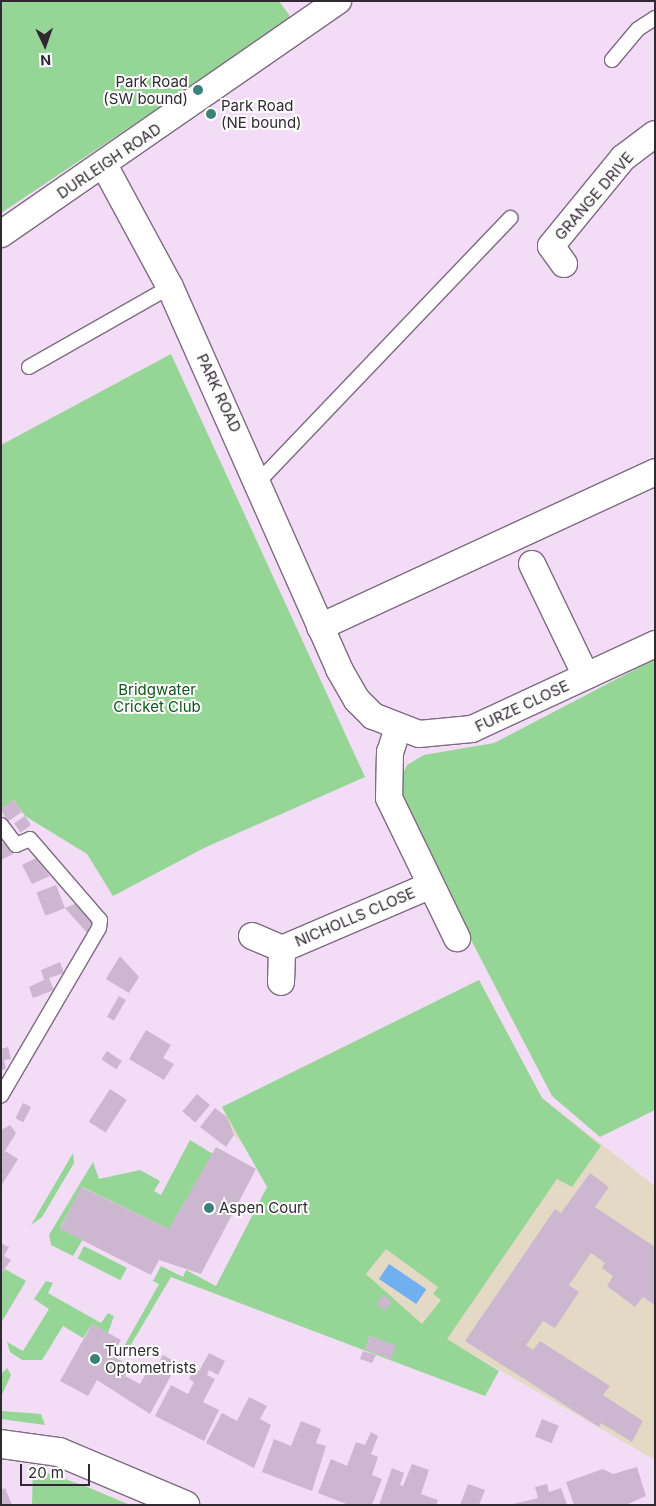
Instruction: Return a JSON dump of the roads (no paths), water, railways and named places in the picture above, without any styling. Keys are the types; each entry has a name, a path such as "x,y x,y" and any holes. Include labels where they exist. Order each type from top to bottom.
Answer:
{"main road":[{"path":"1,1444 59,1452 185,1505"}],"street":[{"name":"DURLEIGH ROAD","path":"1,234 104,165 306,11 338,1"},
{"name":"GRANGE DRIVE","path":"564,264 551,246 623,158 655,134"},
{"name":"PARK ROAD","path":"104,165 170,286 259,481 320,627 357,700 373,716 398,728"},
{"path":"320,627 655,472"},
{"name":"FURZE CLOSE","path":"532,564 559,592 586,676"},
{"name":"FURZE CLOSE","path":"398,728 420,734 472,730 655,644"},
{"name":"NICHOLLS CLOSE","path":"398,728 390,752 389,798 429,886 457,938"},
{"name":"NICHOLLS CLOSE","path":"252,936 282,949 429,886"},
{"name":"NICHOLLS CLOSE","path":"281,982 282,949"}],"lane":[{"path":"612,60 638,29 655,18"},
{"path":"259,481 510,218"},
{"path":"29,367 170,286"},
{"path":"1,825 16,844 30,839 100,920 100,928 1,1096"}],"water":[{"path":"389,1264 426,1289 416,1304 379,1279"}],"place":[{"name":"Park Road (SW bound)","path":"198,90"},
{"name":"Park Road (NE bound)","path":"211,114"},
{"name":"Aspen Court","path":"209,1208"},
{"name":"Turners Optometrists","path":"95,1359"}],"park label":[{"name":"Bridgwater Cricket Club","path":"157,698"}]}
